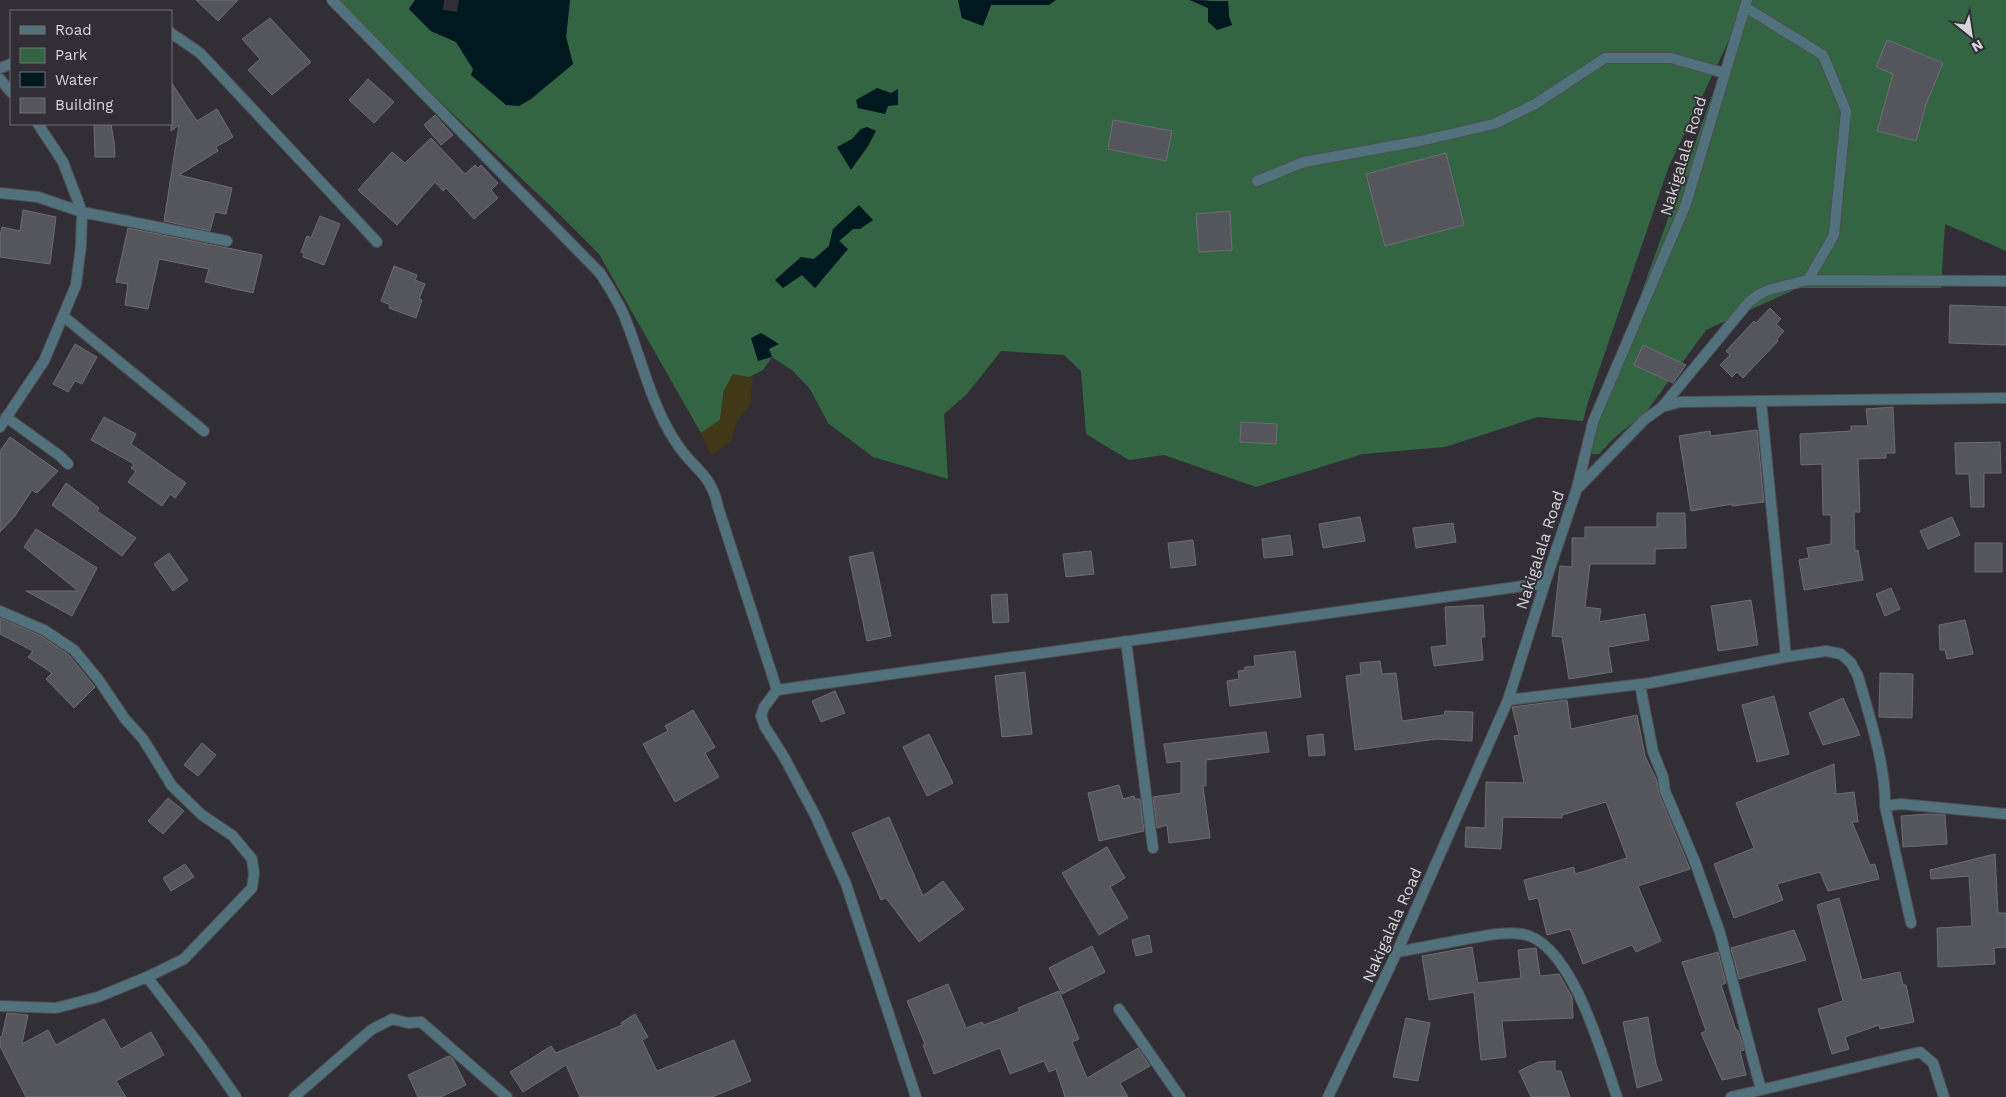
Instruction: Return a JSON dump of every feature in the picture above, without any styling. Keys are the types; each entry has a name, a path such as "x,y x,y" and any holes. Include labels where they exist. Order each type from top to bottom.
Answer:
{"street":[{"path":"332,0 600,272 627,322 645,378 666,425 688,458 706,476 714,490 718,508 777,690"},
{"path":"1746,4 1823,55 1846,111 1834,235 1808,280"},
{"name":"Nakigalala Road","path":"1328,1097 1397,952 1508,700 1577,488 1593,422 1686,204 1746,4"},
{"path":"172,34 200,53 377,242"},
{"path":"1257,181 1304,162 1420,141 1494,124 1535,104 1605,58 1671,58 1724,73"},
{"path":"0,79 10,91"},
{"path":"0,427 44,361 76,285 81,245 82,212 63,162 39,125"},
{"path":"0,193 38,197 82,212 227,242"},
{"path":"1662,408 1748,303 1768,290 1808,280 2006,281"},
{"path":"63,316 204,431"},
{"path":"1577,488 1644,420 1662,408 1680,402 2006,398"},
{"path":"1761,401 1786,657"},
{"path":"6,417 60,456 68,464"},
{"path":"916,1097 846,884 816,817 760,716 764,707 777,690 1545,583"},
{"path":"0,611 44,630 74,650 98,679 125,719 143,739 172,786 202,815 233,836 252,859 254,874 252,888 184,959 160,972 98,997 56,1008 0,1006"},
{"path":"1126,642 1153,848"},
{"path":"1508,700 1541,698 1640,685 1826,651 1841,654 1851,663 1858,676 1871,724 1882,775 1885,806 1911,923"},
{"path":"1640,685 1653,752 1663,777 1665,792 1695,862 1720,932 1761,1090"},
{"path":"1885,806 1901,804 2006,814"},
{"path":"1397,952 1494,934 1522,934 1538,939 1556,957 1567,972 1595,1035 1617,1097"},
{"path":"146,977 201,1047 236,1097"},
{"path":"1119,1009 1180,1097"},
{"path":"294,1097 371,1030 392,1019 408,1023 421,1022 507,1097"},
{"path":"1732,1097 1920,1052 1933,1063 1944,1097"}],"green space":[{"path":"337,0 415,0 409,9 431,31 456,42 474,70 573,64 566,37 570,0 958,0 962,18 983,25 991,5 1049,5 1056,0 1190,0 1208,8 1217,30 1232,25 1229,17 1228,1 1210,2 1206,0 2006,0 2006,251 1945,224 1941,288 1798,288 1706,330 1647,411 1613,439 1599,454 1592,454 1591,446 1642,291 1741,15 1669,166 1583,421 1538,417 1445,447 1363,454 1256,487 1164,455 1129,460 1086,434 1081,371 1064,355 1001,351 967,394 944,414 948,479 873,457 828,423 810,389 792,370 772,357 763,370 724,390 720,420 701,433 599,254 376,41","holes":["833,229 853,229 839,241 847,249 815,288 802,275 814,259 829,246"]}],"sand":[{"path":"733,374 750,377 753,375 750,405 737,421 731,441 711,456 701,433 720,420 724,390"}],"water":[{"path":"415,0 444,0 443,10 457,12 459,0 570,0 566,37 573,64 531,99 519,106 506,105 471,75 473,69 456,42 431,31 409,9"},
{"path":"958,0 1056,0 1049,5 991,5 983,26 962,18"},
{"path":"1190,0 1228,1 1229,17 1232,25 1217,30 1208,22 1208,8"},
{"path":"877,88 891,93 898,89 898,105 888,106 885,114 858,108 856,100"},
{"path":"867,127 876,131 851,170 837,147 852,139 861,129"},
{"path":"859,205 873,220 860,229 853,229 839,241 848,249 815,288 802,275 783,288 775,280 801,257 814,259 829,246 833,229"},
{"path":"761,333 779,344 769,349 772,357 758,361 751,338"}],"building":[{"path":"196,0 238,0 218,21"},
{"path":"270,18 311,62 272,95 248,70 260,59 242,39"},
{"path":"1887,40 1943,63 1926,104 1916,141 1877,131 1893,74 1876,67"},
{"path":"368,79 394,102 374,123 349,100"},
{"path":"172,84 197,121 217,109 233,137 216,147 218,151 179,175 232,188 226,214 215,212 210,231 164,221 179,125 171,131"},
{"path":"435,115 453,135 441,145 424,125"},
{"path":"1113,120 1172,131 1166,161 1108,149"},
{"path":"94,125 111,125 115,157 95,157"},
{"path":"431,138 465,174 475,165 478,168 481,165 498,183 491,190 498,198 474,219 446,188 443,191 435,182 397,225 358,190 392,152 405,163"},
{"path":"1446,153 1464,225 1385,246 1366,174"},
{"path":"23,210 56,217 50,264 0,257 2,227 20,231"},
{"path":"1230,211 1232,250 1199,252 1196,214"},
{"path":"320,216 340,224 324,265 303,257 304,253 301,252 307,236 311,238"},
{"path":"128,228 262,255 253,293 205,282 209,269 159,259 148,309 125,305 128,284 116,282"},
{"path":"394,266 417,275 415,280 425,284 419,299 422,300 416,318 389,308 390,305 381,301"},
{"path":"1950,305 2006,307 2006,345 1949,343"},
{"path":"1770,308 1781,319 1776,324 1784,331 1777,339 1778,341 1743,378 1737,372 1732,377 1720,365 1730,355 1726,351 1754,321 1756,323"},
{"path":"75,344 97,357 82,384 75,381 68,392 53,384"},
{"path":"1643,345 1686,365 1673,383 1634,365"},
{"path":"1893,407 1895,453 1886,453 1886,458 1858,459 1860,512 1854,512 1855,551 1858,550 1863,580 1804,590 1799,560 1809,558 1807,548 1831,544 1831,515 1823,515 1822,464 1801,465 1800,434 1851,431 1851,426 1868,426 1866,409"},
{"path":"104,417 136,434 131,444 186,483 175,498 170,494 162,506 128,482 136,471 131,468 134,464 91,440"},
{"path":"1241,422 1277,424 1276,444 1240,442"},
{"path":"1757,430 1764,502 1732,506 1732,504 1691,511 1679,436 1710,431 1711,436"},
{"path":"10,437 58,471 37,493 32,490 15,516 0,532 0,451"},
{"path":"2000,442 2001,473 1984,473 1984,507 1971,507 1969,474 1956,474 1955,443"},
{"path":"66,483 99,508 97,511 136,538 122,556 52,505"},
{"path":"1657,513 1685,513 1686,548 1655,549 1655,564 1590,564 1585,607 1601,609 1599,622 1645,614 1649,640 1608,647 1612,672 1569,679 1562,637 1552,636 1560,566 1572,567 1572,538 1585,538 1585,527 1657,527"},
{"path":"1360,517 1365,541 1323,548 1319,524"},
{"path":"1952,517 1960,535 1928,549 1920,531"},
{"path":"1453,523 1456,542 1416,548 1413,528"},
{"path":"36,529 97,568 72,616 26,591 78,591 24,547"},
{"path":"1290,535 1293,555 1264,558 1262,539"},
{"path":"1193,540 1196,565 1171,568 1168,543"},
{"path":"1975,543 2002,543 2002,572 1975,572"},
{"path":"1091,551 1094,574 1066,577 1063,554"},
{"path":"873,552 891,636 867,641 849,557"},
{"path":"169,553 188,580 173,591 154,564"},
{"path":"1891,588 1900,609 1885,616 1876,594"},
{"path":"1007,594 1009,622 993,623 991,595"},
{"path":"1751,600 1758,645 1718,651 1711,606"},
{"path":"1483,605 1485,637 1481,637 1483,660 1434,666 1431,647 1447,645 1445,607"},
{"path":"0,618 41,636 69,655 95,687 74,708 46,679 52,673 28,657 33,651 0,634"},
{"path":"1965,620 1973,654 1947,659 1945,650 1940,650 1939,625"},
{"path":"1295,651 1301,697 1230,706 1227,681 1239,679 1238,671 1245,670 1245,667 1255,666 1254,656"},
{"path":"1380,661 1382,674 1396,673 1402,721 1444,715 1445,711 1473,712 1472,741 1437,739 1355,750 1346,676 1361,674 1360,663"},
{"path":"1025,672 1032,734 1002,737 995,676"},
{"path":"1880,673 1913,674 1912,718 1879,717"},
{"path":"835,691 845,713 821,722 812,701"},
{"path":"1774,696 1789,754 1757,762 1742,705"},
{"path":"1843,698 1860,735 1823,745 1809,713"},
{"path":"1567,700 1571,729 1637,715 1645,756 1657,781 1659,794 1690,869 1638,886 1661,941 1636,952 1632,945 1583,964 1570,929 1547,935 1538,898 1529,900 1524,880 1574,867 1575,874 1627,858 1606,802 1562,815 1562,818 1503,817 1501,849 1465,847 1466,827 1485,828 1486,782 1524,783 1514,736 1519,735 1512,707"},
{"path":"693,710 715,747 705,753 719,777 675,802 643,744 668,731 665,726"},
{"path":"1266,732 1269,752 1206,760 1206,786 1203,786 1210,838 1169,843 1167,825 1157,828 1153,797 1181,793 1181,761 1167,763 1164,744"},
{"path":"929,734 953,783 927,796 903,747"},
{"path":"1323,734 1325,755 1309,756 1307,736"},
{"path":"202,743 216,755 198,776 184,765"},
{"path":"1834,764 1836,794 1854,792 1858,822 1852,822 1870,865 1875,864 1879,879 1828,891 1820,872 1777,884 1783,900 1734,918 1714,864 1754,848 1736,803"},
{"path":"1119,785 1123,799 1134,796 1135,799 1140,799 1144,831 1099,841 1088,793"},
{"path":"168,798 184,811 163,834 148,821"},
{"path":"1945,815 1947,844 1903,847 1901,816"},
{"path":"889,817 923,896 943,881 964,909 919,942 886,898 881,900 852,833"},
{"path":"1107,847 1125,878 1110,887 1128,918 1099,935 1062,873"},
{"path":"1995,854 1998,913 2006,913 2006,947 1994,948 1995,964 1938,967 1937,928 1972,926 1969,876 1931,879 1930,870"},
{"path":"185,864 194,877 171,891 163,878"},
{"path":"1839,898 1862,980 1900,972 1903,985 1906,985 1914,1022 1880,1029 1879,1025 1845,1037 1849,1049 1832,1054 1818,1009 1843,1001 1817,905"},
{"path":"1794,930 1806,960 1739,979 1731,948"},
{"path":"1149,935 1152,952 1136,956 1132,940"},
{"path":"1092,946 1105,972 1062,994 1049,968"},
{"path":"1472,947 1478,983 1521,978 1518,950 1536,948 1540,976 1559,974 1572,997 1573,1018 1502,1021 1506,1057 1481,1060 1474,992 1429,1000 1422,956"},
{"path":"1718,952 1726,983 1721,985 1744,1050 1740,1051 1746,1075 1722,1080 1701,1033 1706,1031 1682,962"},
{"path":"948,984 966,1028 982,1022 984,1025 1020,1011 1018,1008 1059,991 1079,1039 1072,1042 1087,1078 1138,1048 1150,1066 1120,1083 1128,1097 1065,1097 1056,1069 1049,1072 1044,1061 1010,1074 1000,1048 934,1074 923,1045 925,1044 907,1001"},
{"path":"7,1013 28,1015 22,1044 48,1030 56,1045 104,1019 121,1049 151,1032 164,1055 116,1081 126,1097 26,1097 0,1046 0,1037 2,1036"},
{"path":"635,1014 648,1037 642,1040 657,1071 734,1040 751,1081 712,1097 580,1097 566,1065 523,1092 510,1072 551,1046 556,1053 622,1025 621,1023"},
{"path":"1648,1017 1656,1064 1662,1080 1637,1088 1623,1022"},
{"path":"1406,1018 1430,1023 1418,1081 1393,1077"},
{"path":"449,1056 453,1059 466,1085 441,1097 418,1097 408,1075"},
{"path":"1555,1061 1555,1071 1561,1071 1570,1097 1531,1097 1519,1071 1538,1062"}]}
